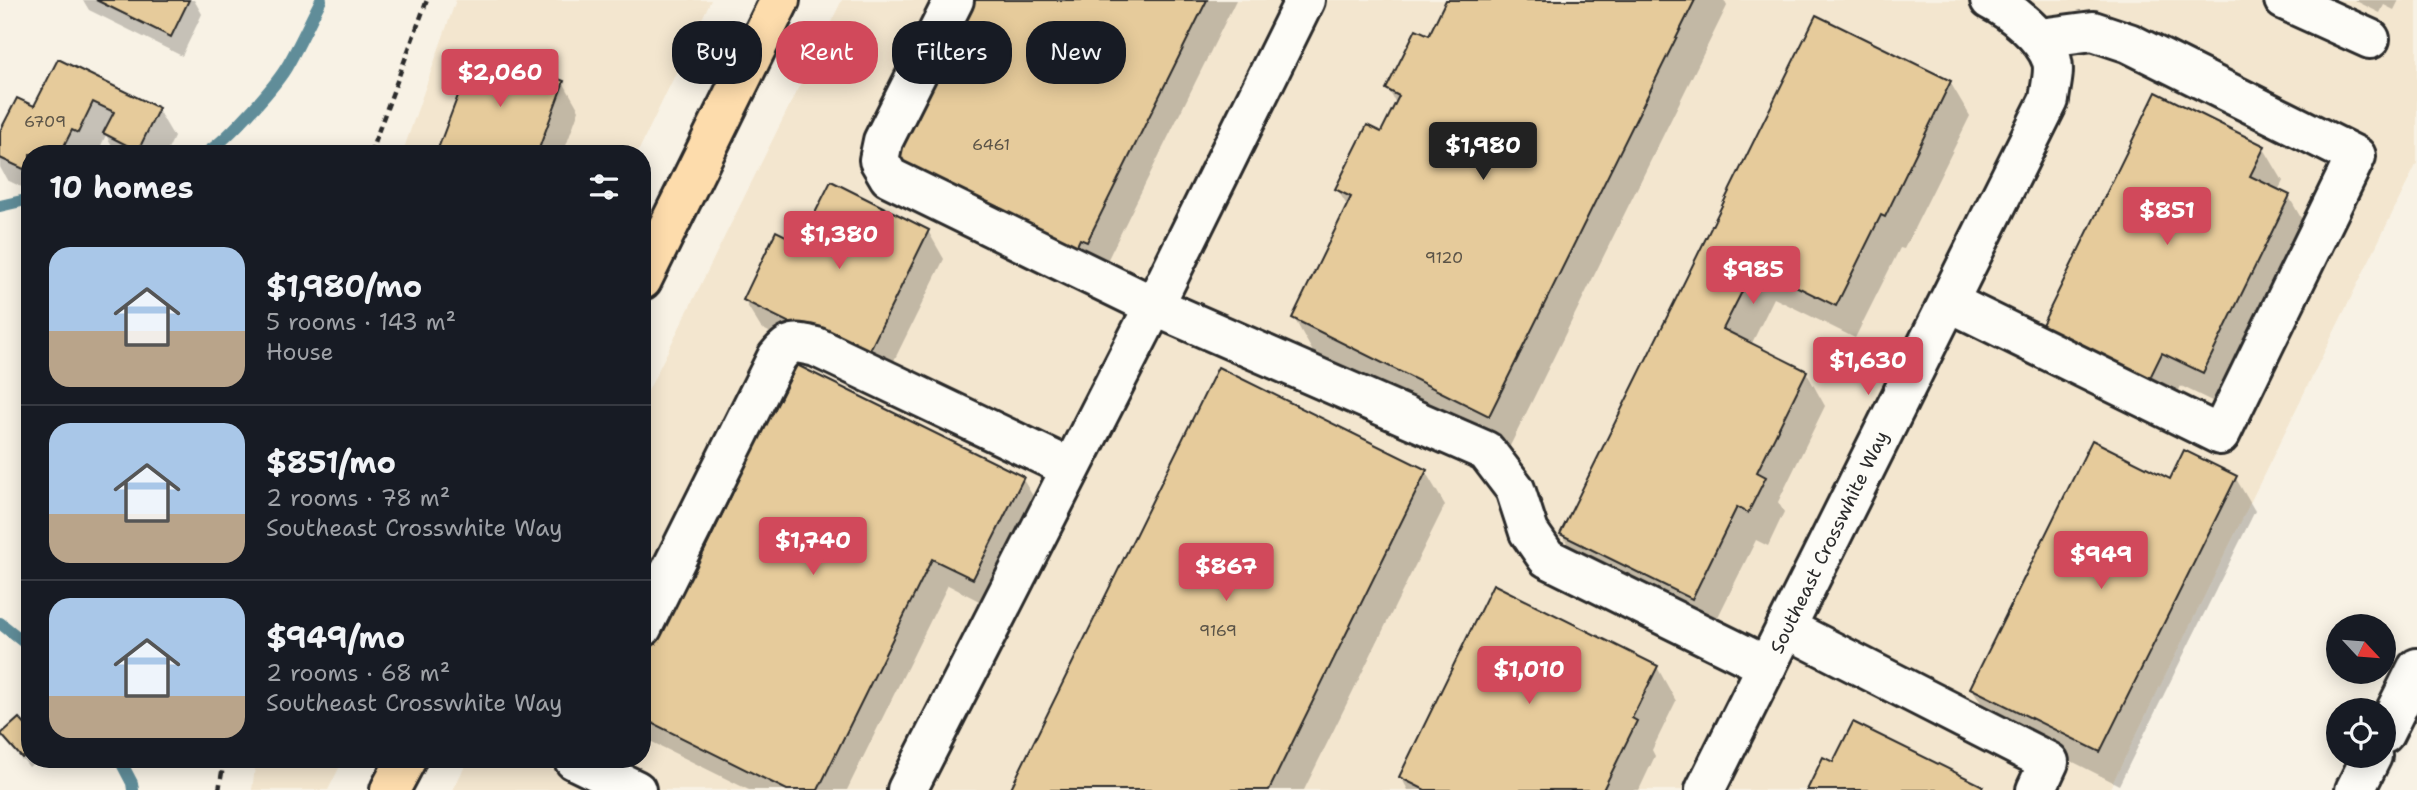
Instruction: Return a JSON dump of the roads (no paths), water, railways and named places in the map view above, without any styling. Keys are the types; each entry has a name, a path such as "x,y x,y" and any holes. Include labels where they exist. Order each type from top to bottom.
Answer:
{"main road":[{"path":"651,262 779,0"},
{"path":"390,790 402,768"}],"street":[{"path":"954,0 883,141 879,160 889,177 1154,306 1486,451 1515,489 1529,532 1547,558 1768,666"},
{"path":"907,790 1154,306 1305,0"},
{"path":"2284,0 2370,39"},
{"name":"Southeast Crosswhite Way","path":"1705,790 2049,100 2053,64 2040,38 1994,2"},
{"path":"1948,302 2220,435 2356,156 2129,43 2093,31 2040,38"},
{"path":"651,610 777,357 785,347 797,342 816,347 1070,468"},
{"path":"1786,628 2049,762 2036,790"},
{"path":"2396,710 2417,668"},
{"path":"592,768 636,790"},
{"path":"2355,790 2366,768"}],"waterway":[{"path":"216,145 280,77 321,0"},
{"path":"0,206 21,201"},
{"path":"0,623 21,640"},
{"path":"124,768 133,790"}]}
